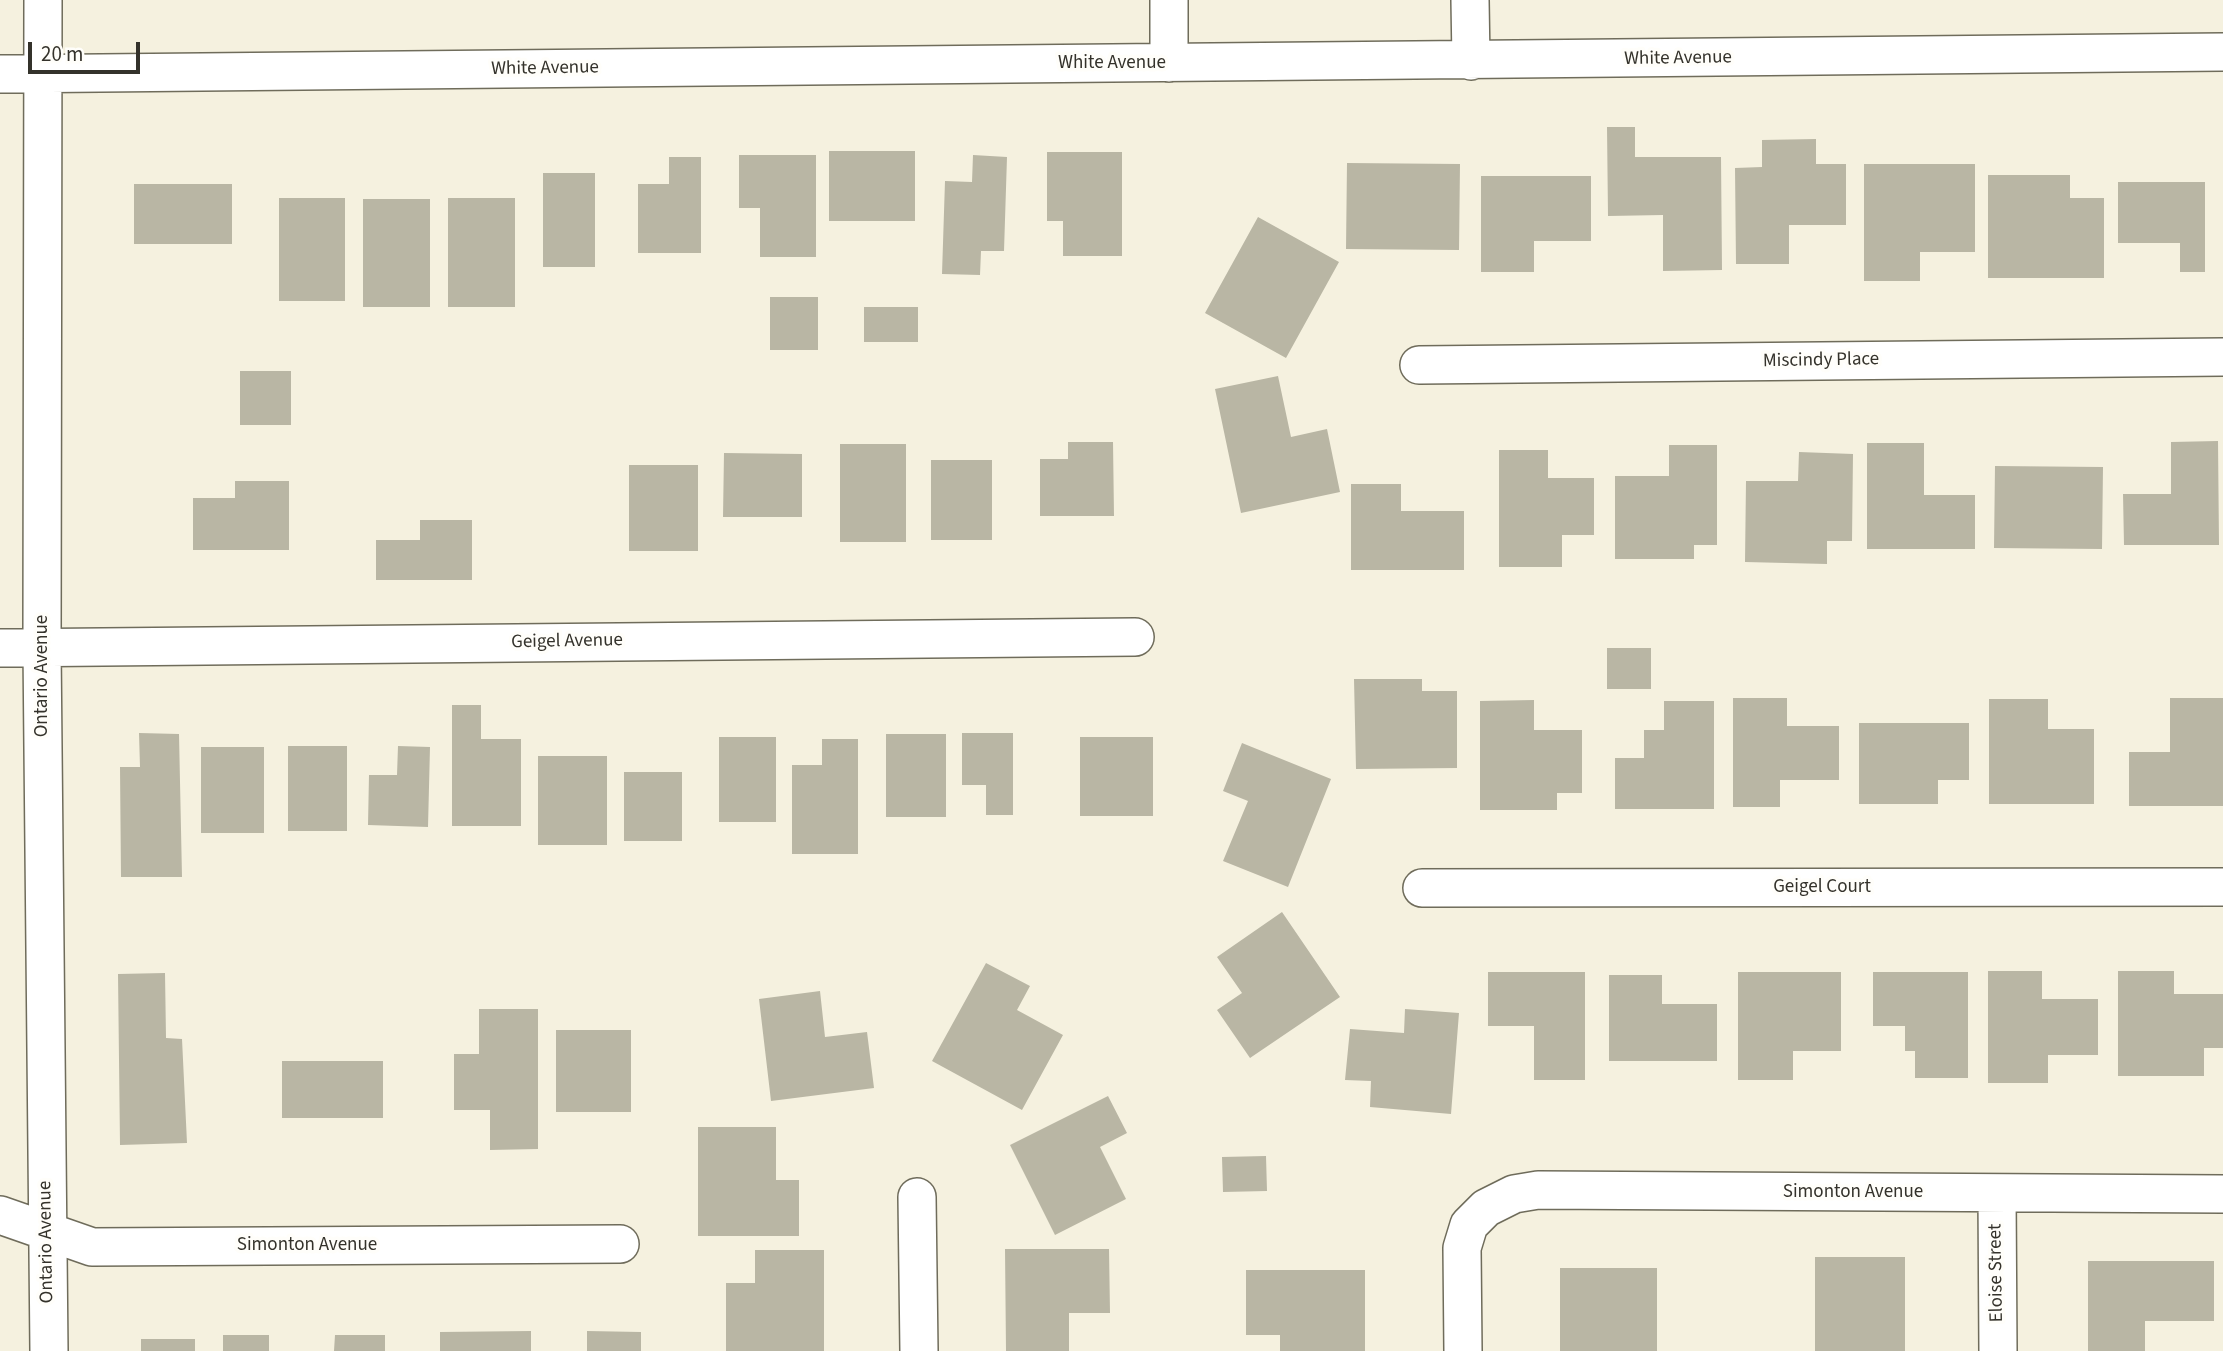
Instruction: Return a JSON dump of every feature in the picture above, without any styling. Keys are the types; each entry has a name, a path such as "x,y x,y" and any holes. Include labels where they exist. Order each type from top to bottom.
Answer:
{"street":[{"name":"Ontario Avenue","path":"43,0 42,648 48,1351"},
{"path":"1169,0 1169,63"},
{"path":"1470,0 1471,61"},
{"name":"White Avenue","path":"0,74 2223,52"},
{"name":"Miscindy Place","path":"1419,365 2223,357"},
{"name":"Geigel Avenue","path":"0,648 1135,637"},
{"name":"Geigel Court","path":"1422,888 2223,887"},
{"name":"Simonton Avenue","path":"1463,1351 1462,1248 1469,1225 1486,1208 1514,1194 1538,1190 2223,1194"},
{"name":"Eloise Street","path":"1997,1194 1998,1351"},
{"path":"917,1197 919,1351"},
{"name":"Simonton Avenue","path":"0,1215 92,1247 620,1244"}],"building":[{"path":"1607,127 1635,127 1635,157 1721,157 1722,270 1663,271 1663,215 1608,216"},
{"path":"1816,139 1816,164 1846,164 1846,225 1789,225 1789,264 1736,264 1735,168 1762,167 1762,140"},
{"path":"829,151 915,151 915,221 829,221"},
{"path":"1047,152 1122,152 1122,256 1063,256 1063,221 1047,221"},
{"path":"739,155 816,155 816,257 760,257 760,208 739,208"},
{"path":"973,155 1007,157 1004,251 981,251 980,275 942,274 945,181 972,182"},
{"path":"669,157 701,157 701,253 638,253 638,184 669,184"},
{"path":"1347,163 1460,164 1459,250 1346,249"},
{"path":"1864,164 1975,164 1975,252 1920,252 1920,281 1864,281"},
{"path":"543,173 595,173 595,267 543,267"},
{"path":"1988,175 2070,175 2070,198 2104,198 2104,278 1988,278"},
{"path":"1481,176 1591,176 1591,241 1534,241 1534,272 1481,272"},
{"path":"2118,182 2205,182 2205,272 2180,272 2180,243 2118,243"},
{"path":"134,184 232,184 232,244 134,244"},
{"path":"279,198 345,198 345,301 279,301"},
{"path":"448,198 515,198 515,307 448,307"},
{"path":"363,199 430,199 430,307 363,307"},
{"path":"1258,217 1339,262 1286,358 1205,313"},
{"path":"770,297 818,297 818,350 770,350"},
{"path":"864,307 918,307 918,342 864,342"},
{"path":"240,371 291,371 291,425 240,425"},
{"path":"1278,376 1291,437 1327,429 1340,492 1241,513 1215,389"},
{"path":"2218,441 2219,545 2124,545 2123,494 2171,494 2171,442"},
{"path":"1068,442 1113,442 1114,516 1040,516 1040,459 1068,459"},
{"path":"1867,443 1924,443 1924,495 1975,495 1975,549 1867,549"},
{"path":"840,444 906,444 906,542 840,542"},
{"path":"1669,445 1717,445 1717,545 1694,545 1694,559 1615,559 1615,476 1669,476"},
{"path":"1499,450 1548,450 1548,478 1594,478 1594,535 1562,535 1562,567 1499,567"},
{"path":"1799,452 1853,454 1852,541 1827,541 1827,564 1745,562 1746,481 1798,481"},
{"path":"724,453 802,454 802,517 723,517"},
{"path":"931,460 992,460 992,540 931,540"},
{"path":"629,465 698,465 698,551 629,551"},
{"path":"1995,466 2103,467 2102,549 1994,548"},
{"path":"235,481 289,481 289,550 193,550 193,498 235,498"},
{"path":"1351,484 1401,484 1401,511 1464,511 1464,570 1351,570"},
{"path":"420,520 472,520 472,580 376,580 376,540 420,540"},
{"path":"1607,648 1651,648 1651,689 1607,689"},
{"path":"1354,679 1422,679 1422,691 1457,691 1457,768 1356,769"},
{"path":"1733,698 1787,698 1787,726 1839,726 1839,780 1780,780 1780,807 1733,807"},
{"path":"2170,698 2223,698 2223,806 2129,806 2129,752 2170,752"},
{"path":"1989,699 2048,699 2048,729 2094,729 2094,804 1989,804"},
{"path":"1534,700 1534,730 1582,730 1582,793 1557,793 1557,810 1480,810 1480,701"},
{"path":"1664,701 1714,701 1714,809 1615,809 1615,758 1644,758 1644,730 1664,730"},
{"path":"452,705 481,705 481,739 521,739 521,826 452,826"},
{"path":"1859,723 1969,723 1969,780 1938,780 1938,804 1859,804"},
{"path":"139,733 179,734 182,877 121,877 120,767 140,767"},
{"path":"962,733 1013,733 1013,815 986,815 986,785 962,785"},
{"path":"886,734 946,734 946,817 886,817"},
{"path":"719,737 776,737 776,822 719,822"},
{"path":"1080,737 1153,737 1153,816 1080,816"},
{"path":"822,739 858,739 858,854 792,854 792,765 822,765"},
{"path":"1242,743 1331,779 1288,887 1223,861 1248,801 1223,791"},
{"path":"288,746 347,746 347,831 288,831"},
{"path":"398,746 430,747 428,827 368,825 369,775 397,775"},
{"path":"201,747 264,747 264,833 201,833"},
{"path":"538,756 607,756 607,845 538,845"},
{"path":"624,772 682,772 682,841 624,841"},
{"path":"1282,912 1340,997 1250,1058 1217,1010 1242,993 1217,957"},
{"path":"986,963 1030,986 1017,1010 1063,1035 1022,1110 932,1061"},
{"path":"1988,971 2042,971 2042,999 2098,999 2098,1055 2048,1055 2048,1083 1988,1083"},
{"path":"2118,971 2174,971 2174,994 2223,994 2223,1048 2204,1048 2204,1076 2118,1076"},
{"path":"1488,972 1585,972 1585,1080 1534,1080 1534,1026 1488,1026"},
{"path":"1738,972 1841,972 1841,1051 1793,1051 1793,1080 1738,1080"},
{"path":"1873,972 1968,972 1968,1078 1915,1078 1915,1051 1905,1051 1905,1026 1873,1026"},
{"path":"165,973 166,1038 182,1039 187,1143 120,1145 118,974"},
{"path":"1609,975 1662,975 1662,1004 1717,1004 1717,1061 1609,1061"},
{"path":"820,991 825,1037 867,1032 874,1088 771,1101 759,999"},
{"path":"479,1009 538,1009 538,1149 490,1150 490,1110 454,1110 454,1054 479,1054"},
{"path":"1405,1009 1459,1013 1451,1114 1370,1107 1371,1081 1345,1080 1350,1029 1404,1033"},
{"path":"556,1030 631,1030 631,1112 556,1112"},
{"path":"282,1061 383,1061 383,1118 282,1118"},
{"path":"1108,1096 1127,1133 1100,1147 1126,1199 1055,1235 1010,1145"},
{"path":"698,1127 776,1127 776,1180 799,1180 799,1236 698,1236"},
{"path":"1266,1156 1267,1191 1223,1192 1222,1157"},
{"path":"1005,1249 1109,1249 1110,1313 1069,1313 1069,1351 1006,1351"},
{"path":"755,1250 824,1250 824,1351 726,1351 726,1283 755,1283"},
{"path":"1815,1257 1905,1257 1905,1351 1815,1351"},
{"path":"2088,1261 2214,1261 2214,1321 2145,1321 2145,1351 2088,1351"},
{"path":"1560,1268 1657,1268 1657,1351 1560,1351"},
{"path":"1246,1270 1365,1270 1365,1351 1280,1351 1280,1335 1246,1335"},
{"path":"531,1331 531,1351 440,1351 440,1332"},
{"path":"587,1331 641,1332 641,1351 587,1351"},
{"path":"223,1335 269,1335 269,1351 223,1351"},
{"path":"335,1335 385,1335 385,1351 334,1351"},
{"path":"141,1339 195,1339 195,1351 141,1351"}]}
